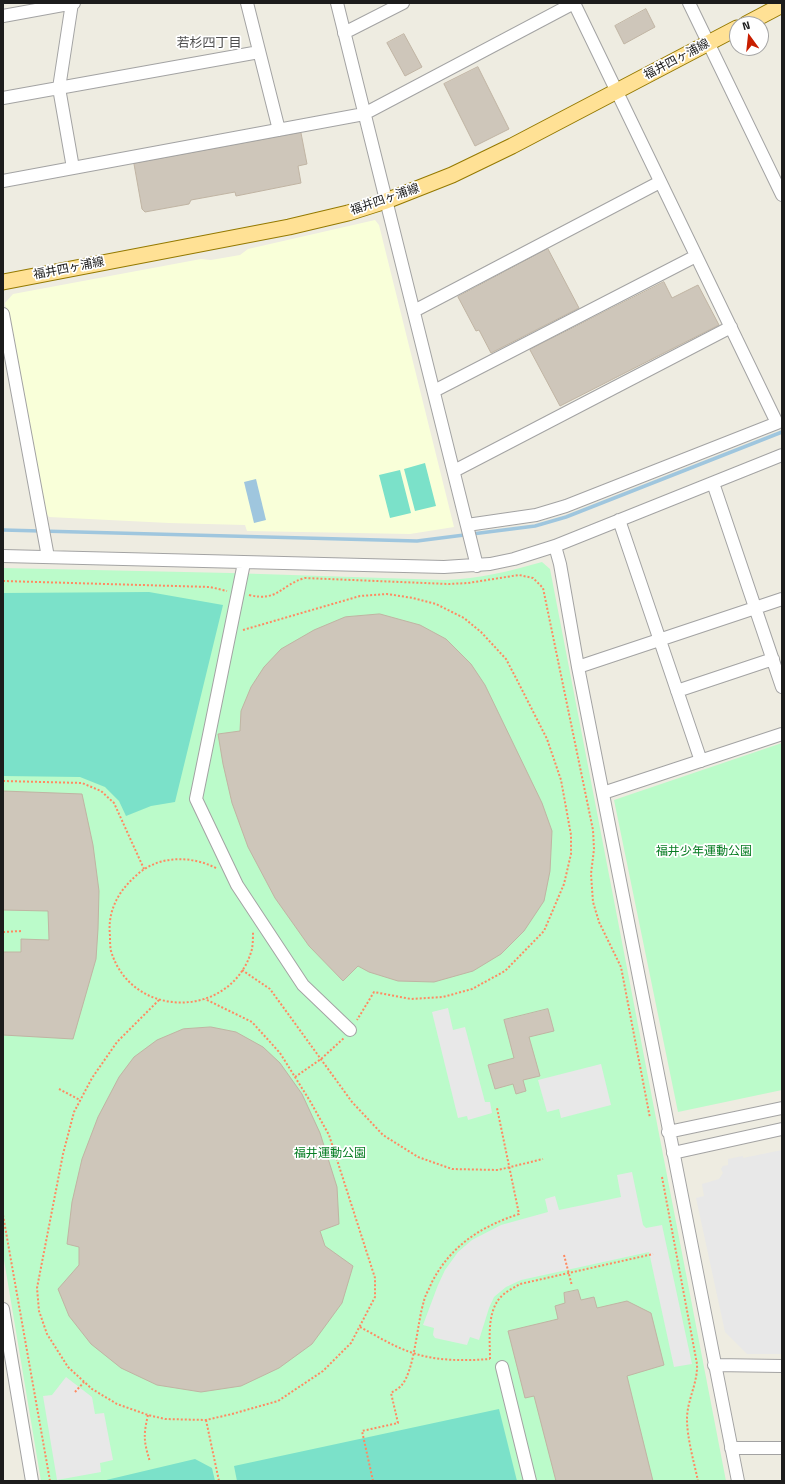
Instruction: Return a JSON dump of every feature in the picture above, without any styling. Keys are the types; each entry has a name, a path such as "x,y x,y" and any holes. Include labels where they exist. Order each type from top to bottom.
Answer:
{"main road":[{"path":"761,16 782,5"},
{"name":"福井四ヶ浦線","path":"3,282 302,224 348,213 386,201 452,175 482,161 617,92 729,32"}],"street":[{"path":"3,16 73,3 59,88 73,168"},
{"path":"247,3 279,130"},
{"path":"336,3 477,566"},
{"path":"344,33 402,3"},
{"path":"3,181 364,114 574,3 777,423 566,506 536,516 467,526"},
{"path":"689,3 782,195"},
{"path":"3,98 259,52"},
{"path":"414,310 660,182"},
{"path":"434,391 696,256"},
{"path":"3,314 48,557"},
{"path":"454,471 731,328"},
{"path":"3,556 244,563 444,567 477,566 514,559 555,546 782,455"},
{"path":"713,483 782,687"},
{"path":"619,520 702,761"},
{"path":"555,546 560,564 578,667 668,1132 738,1481"},
{"path":"244,563 196,800 237,885 303,985 350,1030"},
{"path":"578,667 782,599"},
{"path":"677,691 773,659"},
{"path":"603,793 782,734"},
{"path":"668,1132 782,1108"},
{"path":"673,1153 782,1129"},
{"path":"3,1309 32,1481"},
{"path":"714,1365 782,1366"},
{"path":"502,1367 530,1481"},
{"path":"731,1448 782,1448"}],"path":[{"path":"3,581 210,587 259,598 270,597 294,581 305,578 449,584 468,583 519,575 533,578 539,582 543,588 546,599 593,830 594,850 591,874 593,902 599,922 621,967 650,1118"},
{"path":"230,633 360,596 387,594 413,598 436,604 464,618 481,632 506,659 547,739 561,780 571,835 571,854 564,884 544,931 505,971 472,989 443,997 411,999 374,992 350,1030 339,1043 321,1059 295,1076"},
{"path":"3,781 82,783 101,791 114,803 144,868"},
{"path":"222,871 204,862 184,859 163,861 144,868 126,884 114,904 109,927 111,950 121,972 138,989 159,1000 182,1003 205,999 226,988 242,970 252,949 254,925"},
{"path":"3,932 22,931"},
{"path":"242,970 270,989 352,1102 383,1135 418,1157 452,1169 498,1170 543,1159"},
{"path":"159,1000 117,1042 92,1078 74,1112 63,1154 37,1288 40,1311 47,1334 68,1367 92,1389 117,1404 165,1420 206,1420 278,1401 323,1371 351,1344 375,1297 375,1278 329,1135 295,1076 280,1053 252,1022 205,999"},
{"path":"59,1089 80,1100"},
{"path":"373,1481 362,1431 398,1423 391,1393 401,1386 409,1372 424,1300 438,1270 452,1252 475,1234 500,1221 520,1214 497,1108"},
{"path":"662,1177 697,1364 698,1375 688,1408 687,1419 698,1481"},
{"path":"3,1215 50,1481"},
{"path":"360,1327 413,1353 456,1360 490,1359 491,1317 495,1305 503,1294 520,1284 653,1254"},
{"path":"564,1255 572,1286"},
{"path":"75,1392 84,1382"},
{"path":"148,1415 144,1432 145,1444 150,1462"},
{"path":"206,1420 219,1481"}],"shaded area":[{"path":"375,220 379,225 454,527 410,534 247,531 245,525 49,517 46,513 5,303 13,294 201,259 211,260 240,255 248,249"},
{"path":"425,463 436,506 415,511 404,469"},
{"path":"400,470 411,513 390,518 379,475"},
{"path":"256,479 266,520 254,523 244,482"},
{"path":"149,592 223,605 175,802 151,806 126,816 119,801 105,787 80,777 3,776 3,593"},
{"path":"448,1008 453,1030 465,1027 485,1102 490,1102 492,1113 468,1120 467,1116 458,1118 432,1012"},
{"path":"601,1064 611,1105 561,1118 559,1109 547,1112 538,1080"},
{"path":"782,1150 782,1354 747,1354 725,1332 696,1198 704,1196 702,1184 719,1179 723,1173 721,1169 723,1166 728,1165 728,1159 743,1156 743,1158"},
{"path":"632,1172 643,1225 646,1228 662,1225 692,1364 674,1367 649,1252 521,1280 506,1287 494,1297 479,1340 470,1337 467,1345 435,1338 433,1335 434,1328 423,1325 445,1270 458,1252 472,1240 501,1225 548,1212 545,1199 555,1196 559,1210 621,1197 617,1175"},
{"path":"66,1377 92,1397 95,1414 104,1413 113,1460 100,1463 101,1472 57,1480 43,1396 52,1395"},
{"path":"499,1409 517,1481 237,1481 234,1466"},
{"path":"195,1459 212,1468 215,1481 102,1481"}],"green space":[{"name":"福井運動公園","path":"542,562 550,569 726,1481 41,1481 3,1254 3,568 445,580 482,576"},
{"name":"福井少年運動公園","path":"782,743 782,1090 678,1112 614,800"}],"building":[{"path":"646,9 655,27 624,44 615,26"},
{"path":"404,34 422,67 405,76 387,43"},
{"path":"478,67 509,129 475,146 444,84"},
{"path":"301,133 307,164 298,166 301,183 236,196 235,192 191,200 189,204 145,212 142,209 134,164"},
{"path":"548,249 579,308 491,353 479,330 476,331 458,297"},
{"path":"664,282 672,298 698,285 719,325 560,406 530,350"},
{"path":"380,614 420,625 446,639 471,664 485,685 542,803 552,831 550,871 544,901 524,931 501,954 473,971 434,982 398,981 369,972 358,966 343,981 309,946 275,898 248,847 232,803 218,734 240,731 241,711 251,687 264,667 281,649 314,630 345,617"},
{"path":"3,791 82,794 93,845 99,891 98,929 96,959 73,1039 3,1035 3,952 21,952 21,939 49,940 48,911 3,910"},
{"path":"548,1009 554,1031 529,1037 540,1076 523,1080 526,1091 516,1094 513,1084 495,1089 488,1065 514,1058 504,1020"},
{"path":"211,1027 236,1032 263,1047 280,1063 302,1094 320,1133 337,1187 339,1224 320,1231 325,1246 353,1266 342,1303 312,1344 279,1368 241,1386 201,1392 157,1385 121,1368 91,1344 69,1316 58,1289 79,1265 79,1247 67,1244 72,1202 82,1159 98,1117 119,1077 134,1057 157,1040 183,1029"},
{"path":"578,1290 581,1300 594,1297 597,1308 627,1301 651,1313 664,1365 627,1376 653,1481 556,1481 534,1396 525,1398 508,1331 558,1319 555,1306 565,1303 564,1293"}],"waterway":[{"path":"3,530 417,541 535,526 566,517 782,432"}],"district":[{"name":"若杉四丁目","path":"209,44"}]}
